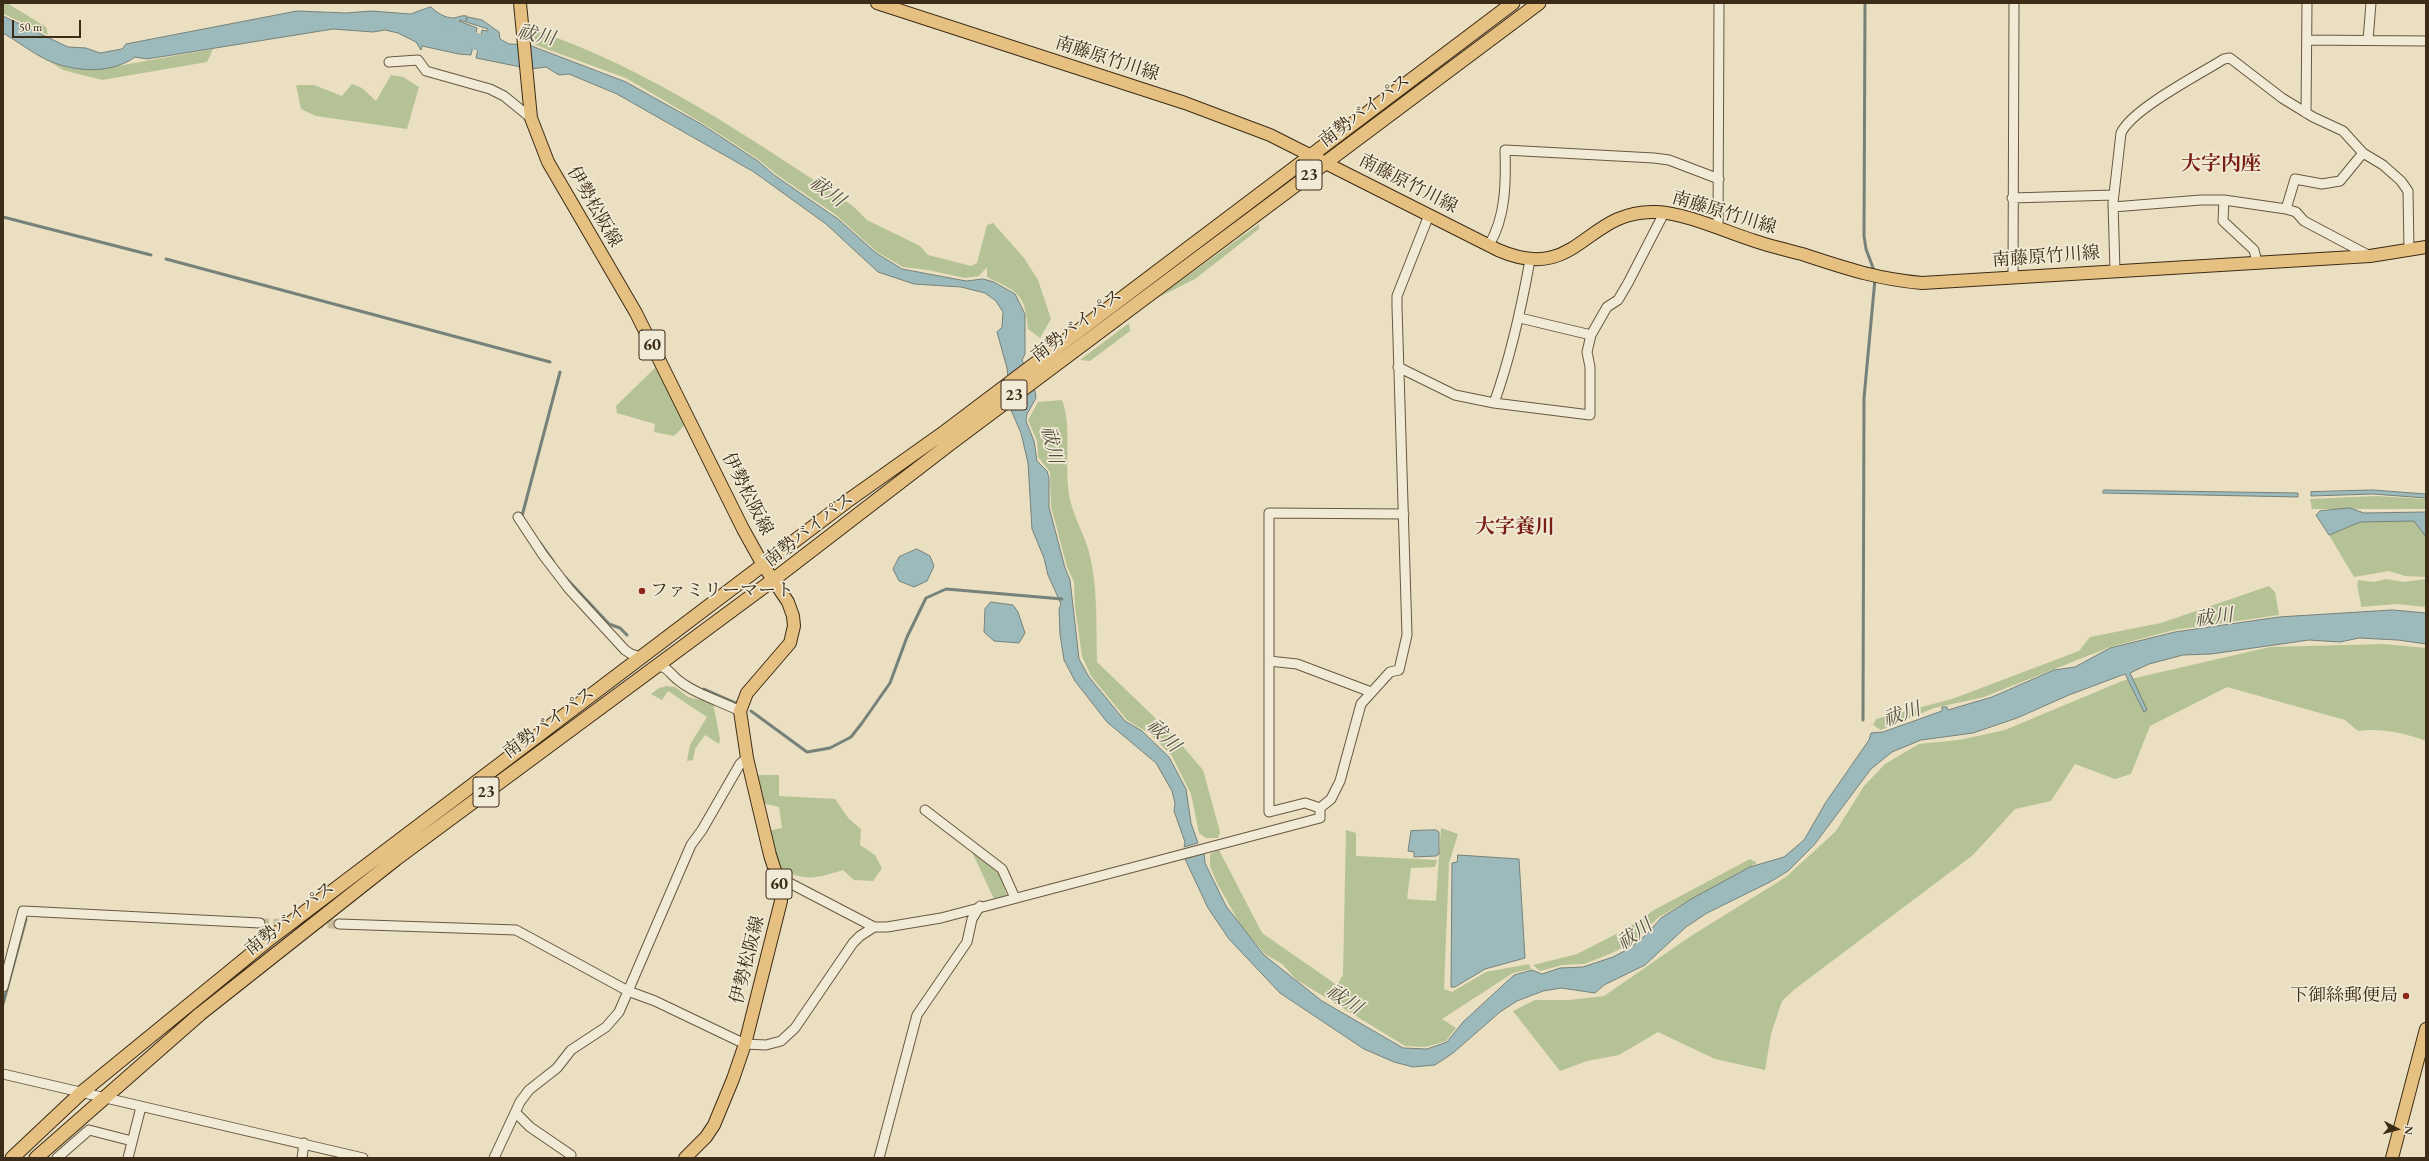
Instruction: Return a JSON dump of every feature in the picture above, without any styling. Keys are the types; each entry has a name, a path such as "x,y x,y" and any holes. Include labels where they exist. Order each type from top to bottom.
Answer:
{"highway":[{"name":"南勢バイパス","path":"12,1158 81,1093 272,937 640,657 946,431 1309,155 1513,3"},
{"name":"南勢バイパス","path":"36,1158 200,1014 378,873 773,580 951,443 1539,3"}],"main road":[{"name":"伊勢松阪線","path":"520,3 525,75 531,118 548,162 636,313 763,565 788,602 793,616 793,634 781,654 747,693 740,711 747,758 770,855 778,877 781,901 745,1044 722,1109 706,1137 685,1158"},
{"name":"南藤原竹川線","path":"877,3 1228,119 1270,135 1309,155 1327,162 1489,245 1514,257 1530,260 1550,259 1569,252 1608,222 1641,212 1664,213 1718,228 1875,277 1922,283 2370,256 2426,247"},
{"path":"2392,1158 2426,1028"}],"street":[{"path":"1718,228 1719,3"},
{"path":"2013,277 2012,198 2014,3"},
{"path":"2306,113 2307,3"},
{"path":"2368,40 2371,3"},
{"path":"2307,40 2426,41"},
{"path":"2115,271 2113,207 2121,133 2125,124 2163,97 2224,59 2230,58 2282,98 2306,113 2343,131 2363,153 2383,165 2401,180 2408,191 2409,250"},
{"path":"389,62 418,60 426,70 490,89 504,96 531,118"},
{"path":"1489,245 1495,234 1501,212 1506,177 1505,150 1669,160 1719,179"},
{"path":"2286,209 2295,179 2322,184 2340,181 2363,153"},
{"path":"2012,198 2114,195"},
{"path":"2113,207 2224,200 2286,209 2296,212 2304,221 2370,256"},
{"path":"2224,200 2223,221 2254,250 2257,262"},
{"path":"1398,367 1455,395 1494,403 1590,415 1590,367 1587,352 1591,335 1607,307 1618,300 1664,213"},
{"path":"1320,808 1331,799 1340,781 1361,704 1390,672 1399,670 1405,648 1407,635 1397,296 1429,215"},
{"path":"1494,403 1509,360 1520,318 1530,260"},
{"path":"1520,318 1591,335"},
{"path":"1320,808 1305,803 1269,812 1269,513 1404,514"},
{"path":"518,518 542,555 569,589 625,650 640,657"},
{"path":"1269,661 1297,664 1371,692"},
{"path":"658,666 666,668 679,681 695,691 740,711"},
{"path":"494,1158 516,1112 529,1090 556,1068 570,1050 606,1028 619,1012 691,844 702,830 740,764 747,758"},
{"path":"778,877 874,927 887,927 941,918 980,906 1320,818 1320,808"},
{"path":"926,810 1002,869 1014,898"},
{"path":"879,1158 917,1015 967,942 972,919 980,906"},
{"path":"3,987 5,973 23,911 260,923"},
{"path":"339,924 516,930 628,991 655,1001 745,1044 775,1044 795,1028 853,943 874,927"},
{"path":"3,1074 141,1107 304,1143 363,1158"},
{"path":"128,1158 141,1107"},
{"path":"516,1112 530,1127 572,1157"},
{"path":"57,1158 89,1130 132,1141"},
{"path":"302,1158 304,1143"}],"green space":[{"path":"3,3 7,3 46,27 48,35 4,14"},
{"path":"532,29 575,45 658,84 737,130 853,206 867,220 920,246 928,255 971,266 977,263 987,225 993,223 1024,258 1038,280 1051,319 1040,338 1028,329 1025,308 1018,295 1006,286 987,277 987,267 979,276 965,278 928,270 903,267 877,252 836,215 776,174 758,159 702,123 626,78 533,44"},
{"path":"213,49 207,62 102,80 63,70 47,60 70,68 101,69"},
{"path":"391,75 403,77 419,87 407,129 316,116 301,109 296,85 314,85 342,96 352,84 362,88 376,101"},
{"path":"1259,224 1259,229 1195,279 1157,298"},
{"path":"1129,323 1130,331 1090,361 1080,360"},
{"path":"657,366 686,424 674,436 654,432 655,424 617,413 616,406"},
{"path":"1062,400 1067,423 1067,475 1070,499 1074,514 1086,542 1093,569 1096,609 1097,662 1173,735 1203,770 1220,832 1218,838 1206,838 1199,833 1191,794 1172,756 1150,734 1127,720 1091,676 1082,656 1075,607 1074,582 1067,567 1051,506 1050,472 1038,457 1037,441 1028,420 1038,402"},
{"path":"2376,496 2426,499 2426,509 2312,509 2310,499"},
{"path":"2415,521 2426,537 2426,577 2405,576 2389,571 2354,577 2329,535 2360,522"},
{"path":"2386,579 2404,582 2426,579 2426,607 2397,604 2361,607 2358,580 2374,582"},
{"path":"2269,586 2275,592 2279,615 2174,630 2110,647 1984,697 1934,708 1881,730 1873,725 1876,719 1952,699 2079,651 2090,637 2161,623"},
{"path":"2384,644 2426,648 2426,741 2392,732 2375,730 2358,731 2345,720 2227,687 2150,726 2131,774 2115,779 2075,764 2051,801 2015,809 1973,855 1795,989 1782,1001 1771,1034 1765,1070 1715,1059 1658,1032 1619,1055 1587,1061 1560,1071 1513,1011 1535,1000 1569,1000 1604,996 1691,936 1786,877 1836,831 1864,786 1885,764 1919,744 1959,740 2005,730 2122,681 2270,647"},
{"path":"667,686 675,687 688,697 713,703 720,739 719,744 705,735 695,749 693,760 687,761 690,745 707,717 668,691 662,700 651,694 659,688"},
{"path":"755,775 779,775 779,796 835,799 849,819 861,829 860,845 875,855 882,868 873,881 854,880 843,870 818,877 804,877 778,869 767,831 782,828 779,807 762,803"},
{"path":"1441,828 1458,834 1449,863 1444,989 1452,992 1486,972 1529,964 1531,969 1513,973 1442,1019 1456,1028 1446,1041 1426,1047 1405,1046 1297,980 1282,964 1265,954 1241,926 1217,883 1210,866 1210,854 1219,850 1262,933 1337,985 1343,975 1346,830 1356,833 1356,856 1437,860 1435,867 1411,868 1407,899 1436,901"},
{"path":"972,852 999,872 1007,896 994,899"},
{"path":"1750,859 1757,863 1659,917 1632,943 1612,953 1584,964 1562,965 1540,971 1533,965 1577,954 1628,928 1654,910"}],"water":[{"path":"431,7 447,17 454,18 467,16 466,21 468,17 482,20 499,32 500,39 509,44 529,45 626,82 701,124 758,161 774,175 838,219 876,253 902,269 966,281 983,279 994,282 1015,294 1025,314 1025,354 1022,360 1035,391 1036,398 1027,414 1026,421 1034,441 1037,461 1047,471 1049,478 1049,507 1065,568 1070,580 1079,659 1089,677 1125,721 1142,731 1169,757 1186,789 1191,823 1198,843 1184,847 1185,842 1174,811 1175,803 1172,791 1156,763 1107,722 1075,681 1064,660 1060,634 1059,609 1061,604 1048,575 1044,558 1032,529 1028,463 1021,433 1011,410 1007,368 997,332 1002,327 1003,312 996,301 985,293 961,287 914,284 878,272 826,224 754,172 617,94 569,74 559,75 546,67 531,69 476,58 482,30 487,31 488,29 460,20 459,21 477,28 471,55 422,46 421,50 416,42 398,33 385,30 373,32 333,29 147,59 135,57 114,67 91,70 67,67 45,59 3,33 3,16 68,47 86,48 100,53 122,49 126,44 297,11 346,13 371,11 410,14"},
{"path":"2104,490 2298,493 2298,497 2103,493"},
{"path":"2373,490 2426,494 2426,498 2373,494 2311,496 2311,492"},
{"path":"2350,508 2364,513 2426,512 2426,537 2414,521 2360,522 2329,535 2316,515 2320,511"},
{"path":"917,549 930,556 934,566 927,581 914,587 899,581 893,569 899,557"},
{"path":"991,602 1013,605 1018,612 1025,633 1019,643 994,641 984,632 985,609"},
{"path":"2393,610 2426,613 2426,644 2398,640 2359,638 2340,642 2309,640 2211,654 2183,655 2149,664 2130,673 2147,710 2144,712 2125,674 2069,695 2017,718 1973,733 1921,740 1892,752 1871,769 1814,845 1788,871 1770,882 1707,913 1686,927 1645,965 1604,985 1595,993 1561,988 1543,991 1517,1001 1500,1012 1453,1053 1435,1065 1413,1067 1394,1062 1364,1049 1280,993 1229,939 1208,908 1185,859 1204,853 1205,863 1226,906 1264,955 1322,1001 1403,1048 1427,1049 1447,1042 1463,1022 1514,975 1532,970 1542,974 1560,968 1583,967 1613,957 1630,948 1647,934 1661,918 1693,898 1750,867 1784,857 1804,840 1826,802 1869,740 1871,733 1883,732 1942,711 1942,707 1947,707 1948,710 1992,697 2054,670 2075,667 2110,648 2175,632 2279,617"},
{"path":"1436,830 1439,832 1439,854 1436,856 1414,857 1414,852 1408,851 1411,831"},
{"path":"1458,855 1519,859 1525,958 1485,969 1455,987 1451,987 1452,863 1457,862"}],"waterway":[{"path":"1865,3 1864,236 1866,249 1875,273"},
{"name":"祓川","path":"452,33 501,50"},
{"path":"3,217 151,255"},
{"path":"166,259 550,362"},
{"path":"1863,720 1864,398 1875,279"},
{"path":"523,518 522,516 560,372"},
{"path":"540,543 553,561"},
{"path":"565,577 609,624 620,628 627,635"},
{"path":"751,711 807,752 830,748 851,737 890,683 907,637 926,598 946,589 1062,599"},
{"path":"704,689 738,704"},
{"path":"3,1004 26,919"}],"tunnel":[{"path":"260,923 339,924"}],"place":[{"name":"ファミリーマート","path":"642,591"},
{"name":"下御絲郵便局","path":"2406,996"}],"district":[{"name":"大字内座","path":"2221,165"},
{"name":"大字養川","path":"1515,528"}]}
